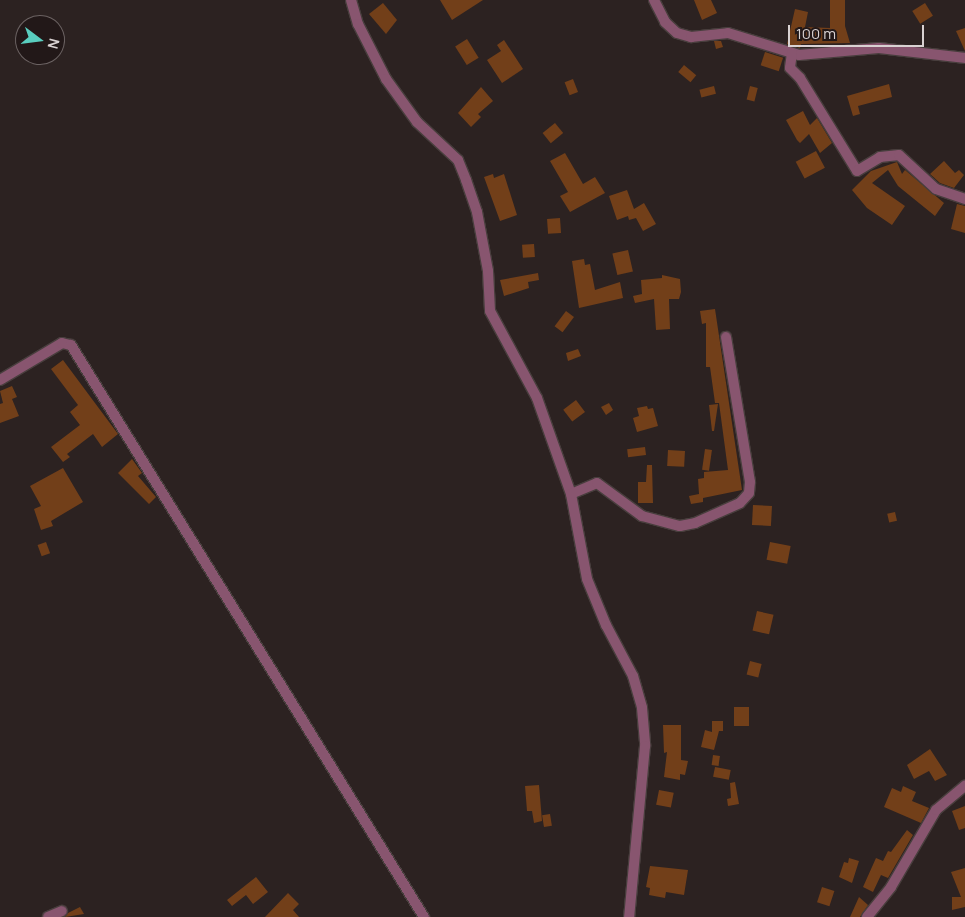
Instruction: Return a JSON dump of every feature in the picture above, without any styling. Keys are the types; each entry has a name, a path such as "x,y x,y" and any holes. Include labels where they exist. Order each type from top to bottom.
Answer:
{"street":[{"path":"351,0 358,24 386,79 417,122 458,160 477,212 488,271 490,311 537,398 571,494 587,579 606,625 633,676 642,708 645,746 629,917"},
{"path":"654,0 664,22 677,33 691,38 728,33 792,53 879,48 965,58"},
{"path":"792,53 790,68 800,78 857,171 880,157 899,155 936,189 965,199"},
{"path":"571,494 597,483 642,516 680,526 695,523 740,503 749,493 750,482 726,337"},
{"path":"0,380 62,343 71,345 424,917"},
{"path":"867,917 891,886 936,810 965,786"},
{"path":"48,917 62,911"}],"building":[{"path":"440,0 483,0 452,20"},
{"path":"694,0 711,0 717,13 702,20"},
{"path":"830,0 845,0 845,26 850,43 801,44 800,48 787,44 795,9 808,12 805,27 830,28"},
{"path":"383,3 397,20 386,34 369,14"},
{"path":"925,3 933,16 920,24 912,11"},
{"path":"965,28 965,51 956,31"},
{"path":"467,39 479,58 467,65 455,46"},
{"path":"504,40 523,69 502,83 487,60 501,51 497,45"},
{"path":"714,41 721,41 723,47 716,49"},
{"path":"765,52 783,58 779,71 761,65"},
{"path":"684,65 696,75 690,82 678,72"},
{"path":"573,79 578,92 570,95 565,82"},
{"path":"889,84 892,97 858,106 860,114 853,116 847,96"},
{"path":"714,86 716,94 701,97 699,90"},
{"path":"750,86 758,88 754,102 747,100"},
{"path":"481,87 493,101 478,114 481,117 471,127 458,113"},
{"path":"803,111 810,125 817,118 832,143 820,153 809,134 800,143 786,120"},
{"path":"555,123 563,133 551,143 543,133"},
{"path":"816,151 825,168 805,179 796,162"},
{"path":"565,153 583,184 595,177 605,193 570,212 560,196 568,192 550,161"},
{"path":"944,161 955,173 959,170 964,175 954,188 940,183 930,174"},
{"path":"897,162 902,174 905,170 944,203 935,216 898,186 888,170 872,183 905,206 892,225 867,208 852,190 871,171"},
{"path":"493,174 494,178 504,174 517,215 500,221 484,177"},
{"path":"627,190 634,209 644,203 656,224 643,231 636,218 629,220 628,216 617,220 609,196"},
{"path":"957,204 965,206 965,233 951,229"},
{"path":"560,218 561,233 548,234 547,219"},
{"path":"534,244 535,257 523,258 522,245"},
{"path":"628,250 633,271 617,275 612,254"},
{"path":"584,259 585,265 590,264 595,290 620,282 623,298 579,308 572,261"},
{"path":"538,273 539,280 528,282 529,288 504,296 500,280"},
{"path":"662,275 680,279 681,292 679,299 669,299 670,329 656,330 654,299 635,303 633,296 642,294 641,280 662,278"},
{"path":"715,309 742,490 703,498 703,502 691,504 689,496 699,494 698,479 704,478 704,472 728,470 719,403 715,403 710,367 706,367 706,323 702,324 700,311"},
{"path":"566,311 574,317 563,332 555,326"},
{"path":"578,349 581,356 568,361 566,353"},
{"path":"63,360 118,434 102,447 93,434 67,454 70,457 63,462 51,447 80,425 70,412 78,405 51,369"},
{"path":"12,386 17,397 12,399 19,416 0,423 0,404 3,403 0,391"},
{"path":"576,400 585,412 572,422 563,410"},
{"path":"609,403 613,410 606,415 601,407"},
{"path":"718,404 714,431 712,431 709,405"},
{"path":"647,406 648,409 653,408 658,426 637,432 633,418 639,416 637,408"},
{"path":"645,447 646,455 628,457 627,449"},
{"path":"705,449 712,450 709,471 702,470"},
{"path":"668,450 685,451 684,467 667,466"},
{"path":"132,459 142,473 138,476 156,497 149,504 118,473"},
{"path":"647,465 652,465 653,503 638,503 638,482 646,482"},
{"path":"63,468 83,502 51,521 53,526 41,530 34,509 41,506 30,486"},
{"path":"753,505 772,506 771,526 752,525"},
{"path":"895,512 897,521 889,523 887,514"},
{"path":"46,542 50,553 42,556 38,545"},
{"path":"770,542 791,546 787,564 767,560"},
{"path":"757,611 774,615 769,634 753,630"},
{"path":"750,661 762,664 758,677 747,675"},
{"path":"734,707 749,707 749,726 734,726"},
{"path":"712,721 723,721 723,731 719,731 714,750 701,747 705,730 712,732"},
{"path":"663,725 681,725 681,760 688,761 685,775 680,774 680,780 664,777 667,752 664,753"},
{"path":"930,749 947,775 935,781 929,771 914,779 907,765"},
{"path":"713,755 720,756 719,766 712,765"},
{"path":"715,767 731,770 729,780 713,777"},
{"path":"735,782 739,804 728,806 727,799 731,798 730,783"},
{"path":"539,785 542,821 534,823 532,811 527,811 525,786"},
{"path":"903,786 916,792 912,801 929,808 921,823 884,807 892,788 901,792"},
{"path":"659,790 674,793 671,808 656,805"},
{"path":"965,806 965,828 959,830 952,811"},
{"path":"550,814 552,826 544,827 542,815"},
{"path":"907,830 913,835 888,878 881,875 873,892 863,887 876,858 883,861 888,851 891,852"},
{"path":"849,858 859,861 852,883 839,877 844,862 848,863"},
{"path":"650,866 688,870 684,895 666,892 665,898 649,895 650,888 646,887"},
{"path":"965,868 965,907 952,910 952,897 961,897 951,872"},
{"path":"256,877 268,892 253,904 246,895 232,906 227,900"},
{"path":"822,887 834,891 829,906 817,902"},
{"path":"288,893 299,904 293,910 299,917 265,917"},
{"path":"859,897 868,905 860,917 850,917"},
{"path":"80,907 84,914 65,917 68,913"}]}
